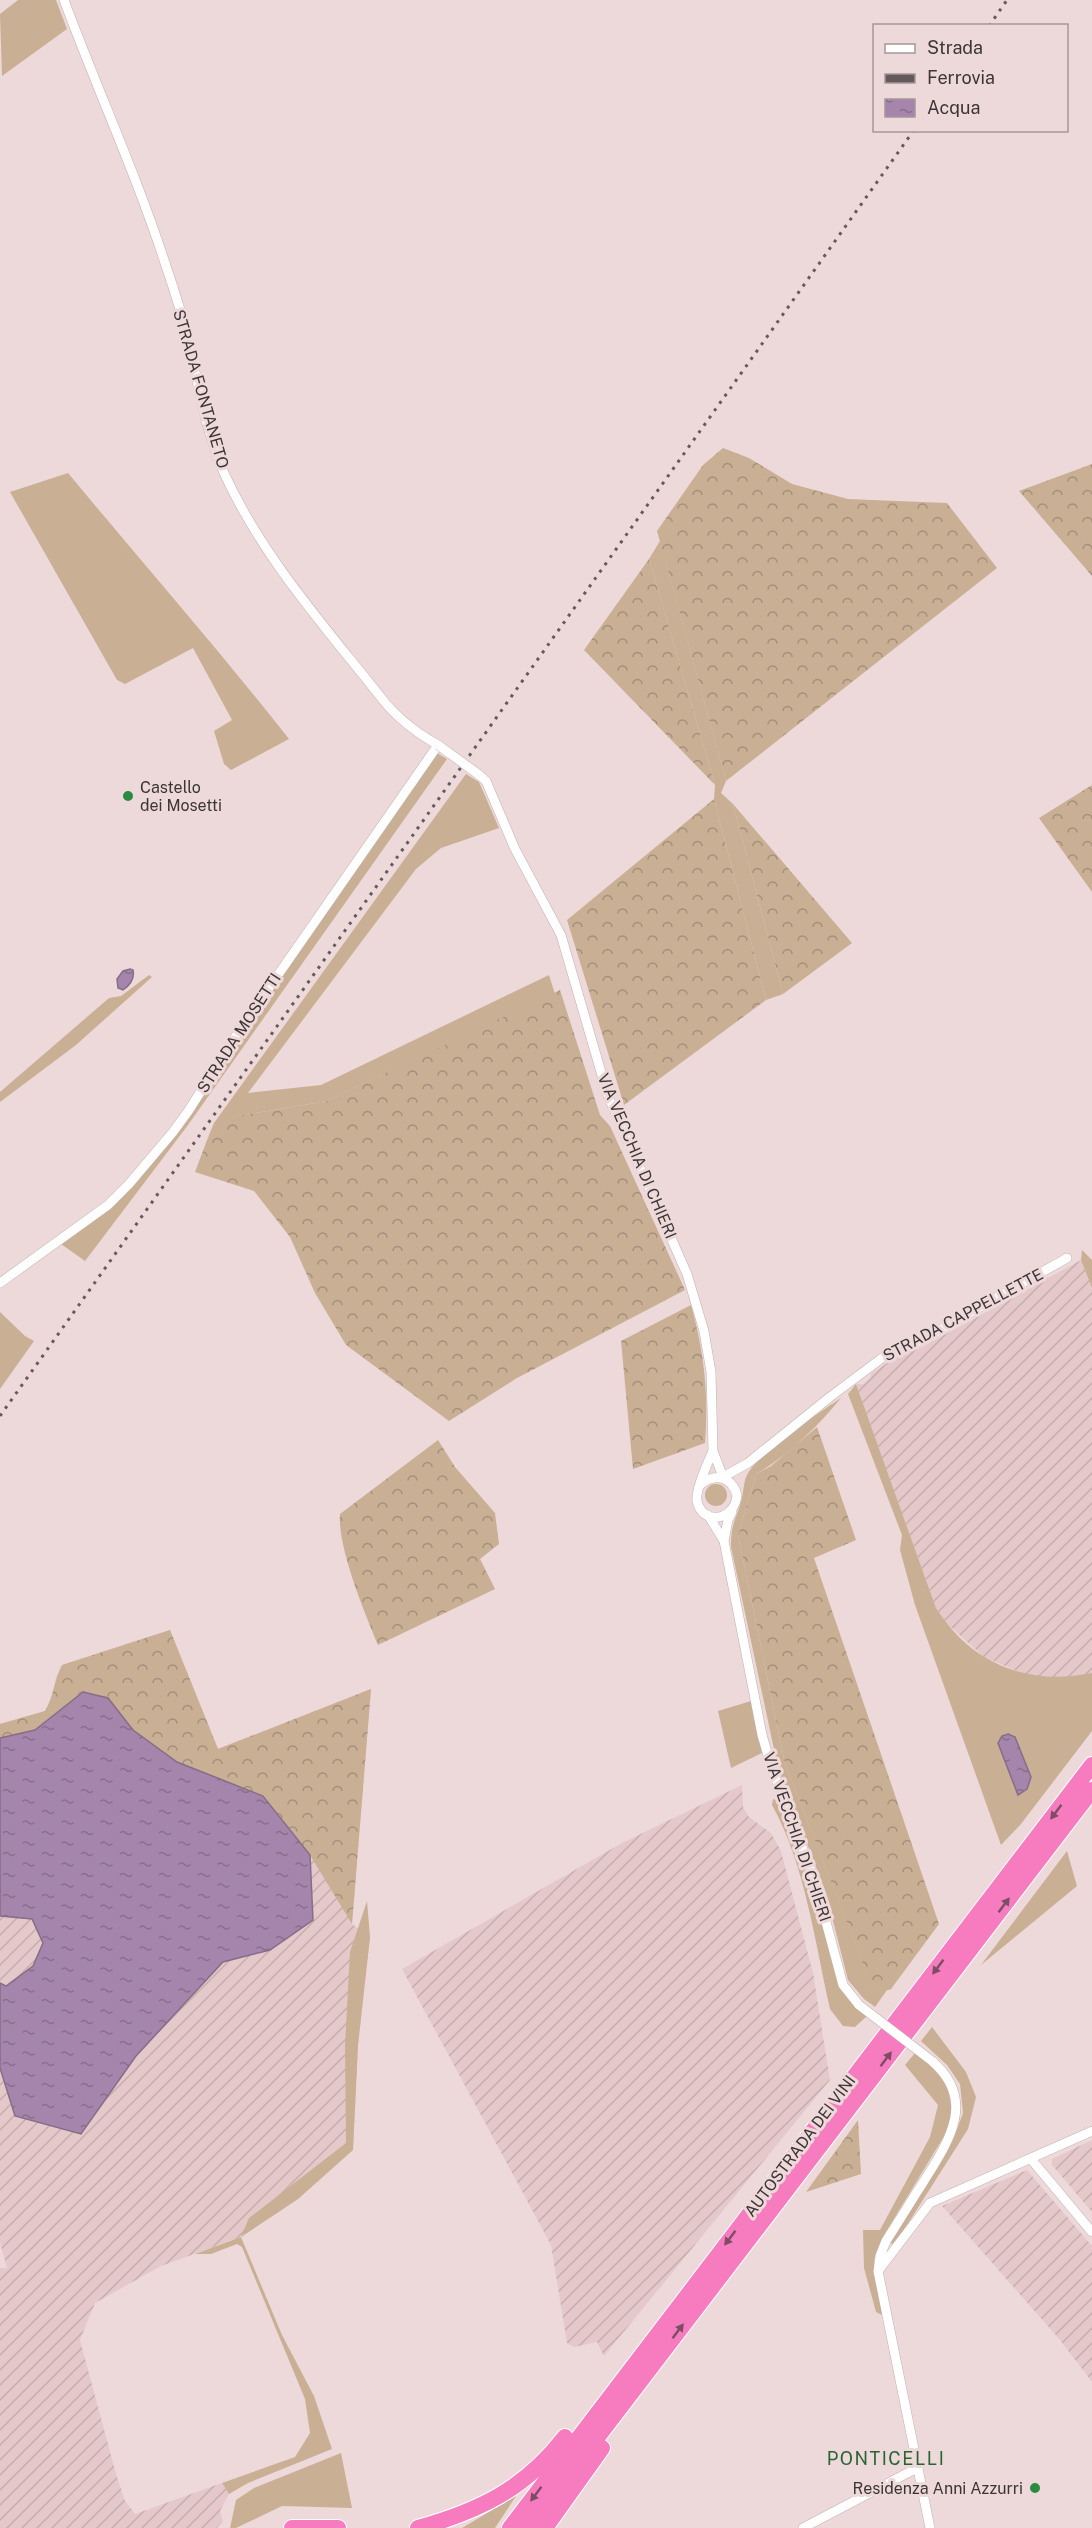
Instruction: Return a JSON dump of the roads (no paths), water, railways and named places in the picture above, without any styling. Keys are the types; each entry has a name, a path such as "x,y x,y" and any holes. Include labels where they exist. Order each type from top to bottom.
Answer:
{"highway":[{"name":"AUTOSTRADA DEI VINI","path":"510,2528 1092,1766"},
{"name":"AUTOSTRADA DEI VINI","path":"528,2528 1092,1790"},
{"path":"418,2528 457,2517 490,2503 519,2484 557,2447 623,2361 679,2305"},
{"path":"545,2528 635,2403 663,2351"},
{"path":"551,2528 574,2486"},
{"path":"292,2528 338,2528"}],"street":[{"name":"STRADA FONTANETO","path":"64,0 96,86 113,120 166,266 188,340 209,430 225,474 249,521 304,599 393,712 423,737 438,745 477,774"},
{"name":"STRADA MOSETTI","path":"0,1282 108,1205 173,1132 258,1003 438,745"},
{"name":"VIA VECCHIA DI CHIERI","path":"477,774 486,781 515,849 561,935 608,1096 687,1274 704,1331 711,1372 713,1451 723,1477"},
{"name":"STRADA CAPPELLETTE","path":"723,1477 748,1463 890,1352 920,1341 1067,1258"},
{"name":"VIA VECCHIA DI CHIERI","path":"700,1485 713,1451"},
{"name":"STRADA CAPPELLETTE","path":"735,1488 748,1463"},
{"path":"713,1477 723,1477 735,1488 737,1503 733,1510 720,1517 708,1515 699,1507 697,1500 700,1485 713,1477"},
{"name":"VIA VECCHIA DI CHIERI","path":"724,1541 728,1520 733,1510"},
{"name":"VIA VECCHIA DI CHIERI","path":"708,1515 724,1541 766,1747 815,1881 843,1985 859,2005 932,2061 943,2072 955,2096 954,2124 940,2156 886,2241 880,2256 878,2271 930,2528"},
{"path":"878,2271 930,2203 1092,2131"},
{"path":"1031,2159 1092,2232"},
{"path":"803,2528 917,2468"}],"water":[{"path":"133,970 133,976 128,986 123,990 118,988 117,979 123,971"},
{"path":"83,1692 108,1698 133,1730 177,1762 263,1796 310,1855 313,1920 270,1950 223,1962 136,2056 81,2134 15,2116 0,2068 0,1983 6,1986 33,1966 43,1943 32,1919 0,1916 0,1738 35,1730"},
{"path":"1008,1734 1015,1737 1031,1777 1027,1789 1018,1795 998,1743 1002,1736"}],"railway":[{"path":"990,24 1007,0"},
{"path":"0,1416 913,132"}],"place":[{"name":"Castello dei Mosetti","path":"128,796"},
{"name":"Residenza Anni Azzurri","path":"1035,2488"}],"district":[{"name":"PONTICELLI","path":"886,2458"}]}
